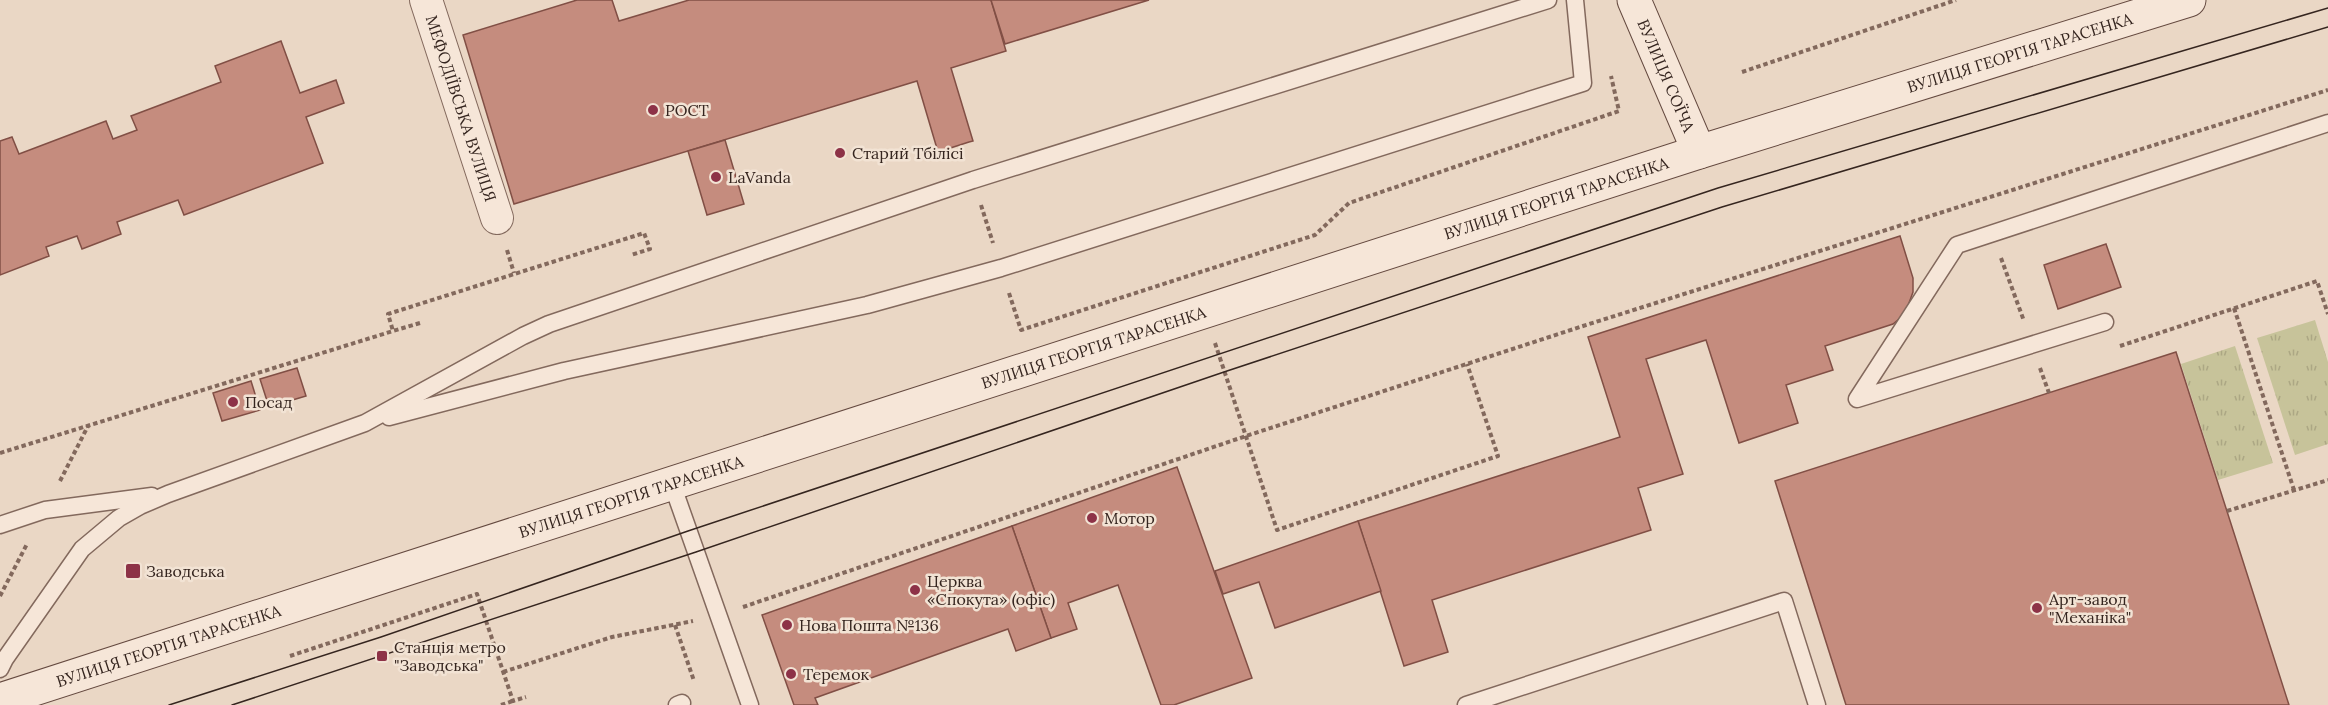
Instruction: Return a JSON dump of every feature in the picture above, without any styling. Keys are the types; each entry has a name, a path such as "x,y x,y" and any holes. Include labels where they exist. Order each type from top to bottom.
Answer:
{"main road":[{"name":"ВУЛИЦЯ СОЇЧА","path":"1634,0 1699,152"},
{"name":"ВУЛИЦЯ ГЕОРГІЯ ТАРАСЕНКА","path":"0,700 1699,152 2189,0"}],"street":[{"name":"МЕФОДІЇВСЬКА ВУЛИЦЯ","path":"426,0 496,218"}],"lane":[{"path":"364,423 549,324 973,180 1548,0"},
{"path":"0,669 81,549 119,518 168,494 364,423 573,369 867,305 1001,268 1583,83 1575,0"},
{"path":"2105,322 1857,399 1957,245 2328,123"},
{"path":"672,484 750,705"},
{"path":"0,525 45,510 168,494"},
{"path":"1476,703 1784,601 1817,705"}],"path":[{"path":"1742,72 1956,0"},
{"path":"503,672 612,637 718,615 1245,436 2328,90"},
{"path":"1021,330 1315,235 1349,203 1619,111"},
{"path":"1982,200 2049,393"},
{"path":"393,331 388,314 645,232 650,249 631,255"},
{"path":"2109,349 2317,281 2328,314"},
{"path":"2234,308 2294,490"},
{"path":"0,453 420,323"},
{"path":"1213,339 1277,530 1498,456 1467,364"},
{"path":"2041,372 2053,368"},
{"path":"2227,511 2328,480"},
{"path":"290,656 477,594 513,701"},
{"path":"675,625 696,685"},
{"path":"501,705 526,697"}],"green space":[{"path":"2315,320 2328,362 2328,444 2295,455 2257,338"},
{"path":"2235,346 2273,463 2218,480 2181,364"}],"building":[{"name":"РОСТ","path":"577,0 612,0 619,21 689,0 991,0 1006,51 951,68 973,141 938,152 917,81 514,204 463,35"},
{"path":"991,0 1149,0 1005,44"},
{"path":"281,41 300,93 336,80 344,103 306,117 323,163 184,215 178,200 117,222 121,234 82,249 77,236 46,247 49,256 0,275 0,141 12,137 19,154 106,121 113,139 137,130 131,116 221,82 215,66"},
{"name":"LaVanda","path":"725,140 744,204 707,215 688,151"},
{"path":"1900,236 1913,278 1913,292 1905,314 1893,324 1825,346 1833,370 1786,385 1798,423 1739,443 1706,340 1646,359 1683,474 1638,488 1651,530 1432,600 1448,652 1404,666 1358,521 1620,437 1588,337"},
{"path":"2106,244 2121,287 2058,309 2044,265"},
{"name":"Арт-завод \"Механіка\"","path":"2176,352 2289,705 1846,705 1775,481"},
{"path":"297,368 306,396 269,407 260,379"},
{"path":"251,381 260,410 222,421 213,393"},
{"path":"1177,467 1252,678 1174,705 1161,705 1118,585 1068,603 1077,629 1051,638 1012,526"},
{"path":"1358,521 1381,591 1275,628 1259,582 1223,594 1215,571"},
{"path":"1012,526 1051,638 1016,651 1008,629 815,698 818,705 794,705 762,615"}],"tram line":[{"path":"169,705 381,637 688,531 1718,188 2328,8"},
{"path":"232,705 696,552 1224,372 1722,207 2328,27"}],"place":[{"name":"РОСТ","path":"653,110"},
{"name":"Старий Тбілісі","path":"840,153"},
{"name":"LaVanda","path":"716,177"},
{"name":"Посад","path":"233,402"},
{"name":"Мотор","path":"1092,518"},
{"name":"Заводська","path":"133,571"},
{"name":"Церква «Спокута» (офіс)","path":"915,590"},
{"name":"Арт-завод \"Механіка\"","path":"2037,608"},
{"name":"Нова Пошта №136","path":"787,625"},
{"name":"Станція метро \"Заводська\"","path":"382,656"},
{"name":"Теремок","path":"791,674"}]}
